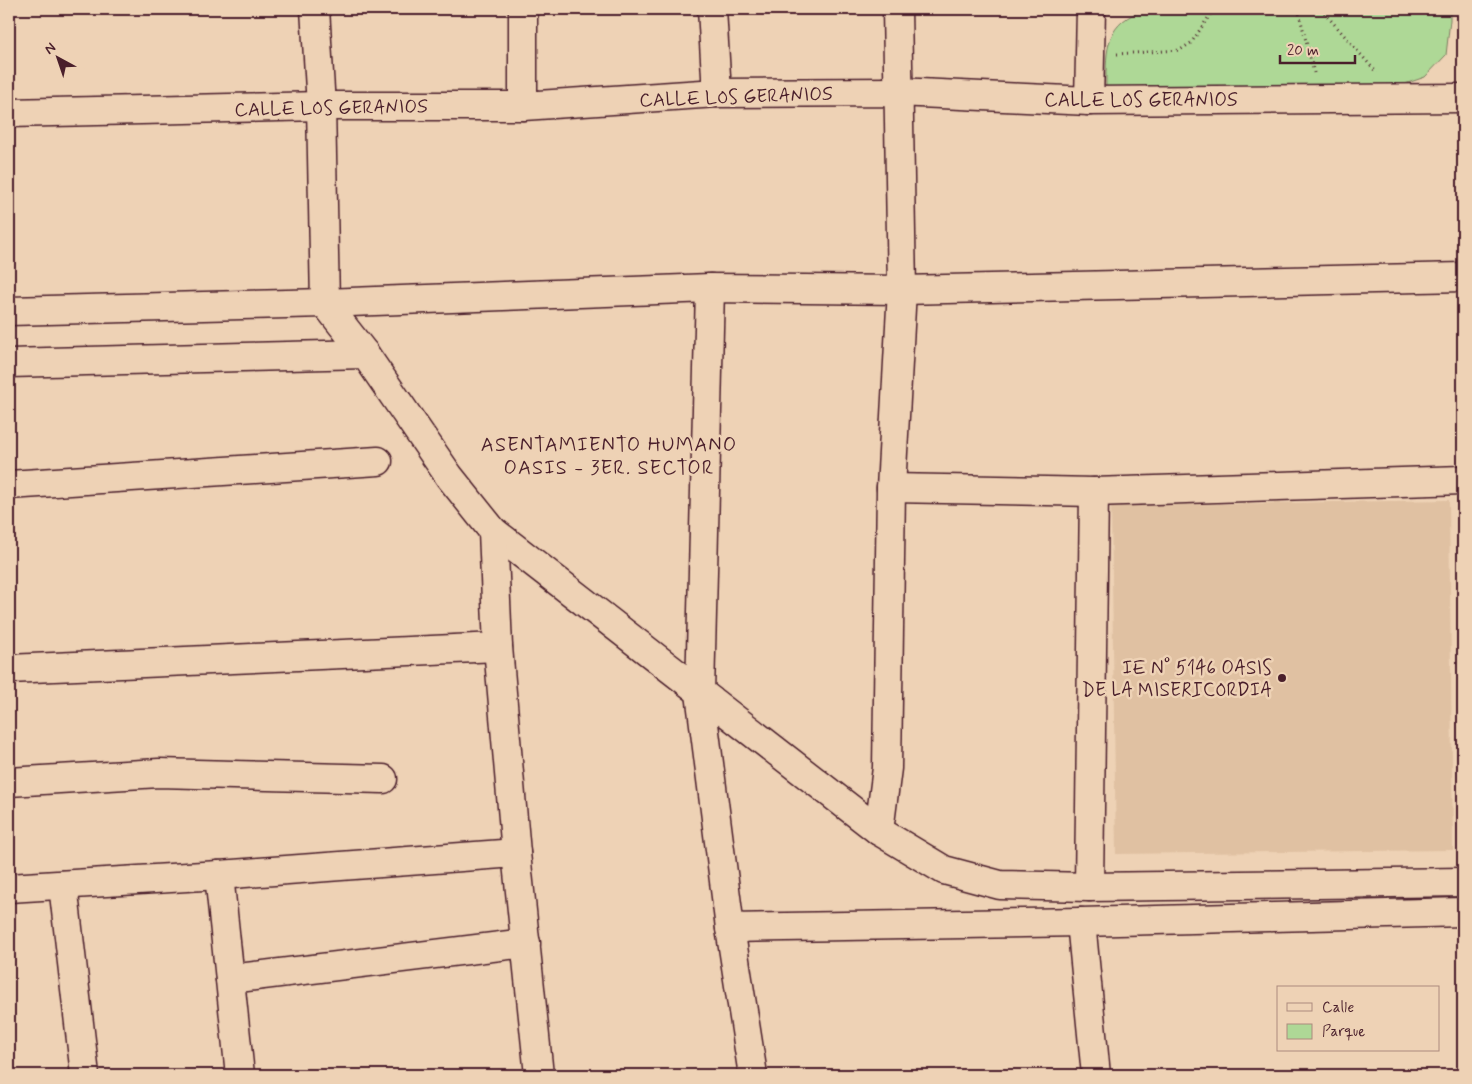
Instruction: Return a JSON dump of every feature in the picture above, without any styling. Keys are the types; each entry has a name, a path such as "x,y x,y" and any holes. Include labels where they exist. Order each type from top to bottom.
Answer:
{"street":[{"path":"315,9 321,106 325,303 365,354 449,476 493,531 879,832 944,870 1000,885 1090,887 1463,882"},
{"path":"523,9 523,106"},
{"path":"712,9 717,93"},
{"path":"879,832 886,768 892,488 902,290 897,9"},
{"path":"1089,101 1091,9"},
{"name":"CALLE LOS GERANIOS","path":"9,113 321,106 523,106 717,93 898,92 1089,101 1463,98"},
{"path":"9,311 325,303 710,288 902,290 1463,277"},
{"path":"710,288 700,693 730,928 753,1075"},
{"path":"9,363 365,354"},
{"path":"9,485 378,461"},
{"path":"892,488 1094,492 1463,480"},
{"path":"1090,887 1094,492"},
{"path":"493,531 498,648 516,853 539,1075"},
{"path":"9,669 498,648"},
{"path":"9,782 159,774 383,779"},
{"path":"9,888 516,853"},
{"path":"219,875 240,1075"},
{"path":"63,885 85,1075"},
{"path":"730,928 1080,922 1463,912"},
{"path":"1080,922 1096,1075"},
{"path":"230,979 526,943"}],"path":[{"path":"1115,54 1180,50 1192,42 1214,9"},
{"path":"1298,9 1317,80"},
{"path":"1321,9 1382,79"}],"shaded area":[{"name":"IE N° 5146 OASIS DE LA MISERICORDIA","path":"1449,500 1453,850 1116,854 1111,506"}],"green space":[{"path":"1147,9 1450,9 1450,20 1446,55 1425,77 1399,86 1111,90 1106,86 1106,60 1111,38 1123,21 1133,14"}],"place":[{"name":"IE N° 5146 OASIS DE LA MISERICORDIA","path":"1282,678"}],"district":[{"name":"ASENTAMIENTO HUMANO OASIS - 3ER. SECTOR","path":"609,456"}]}
